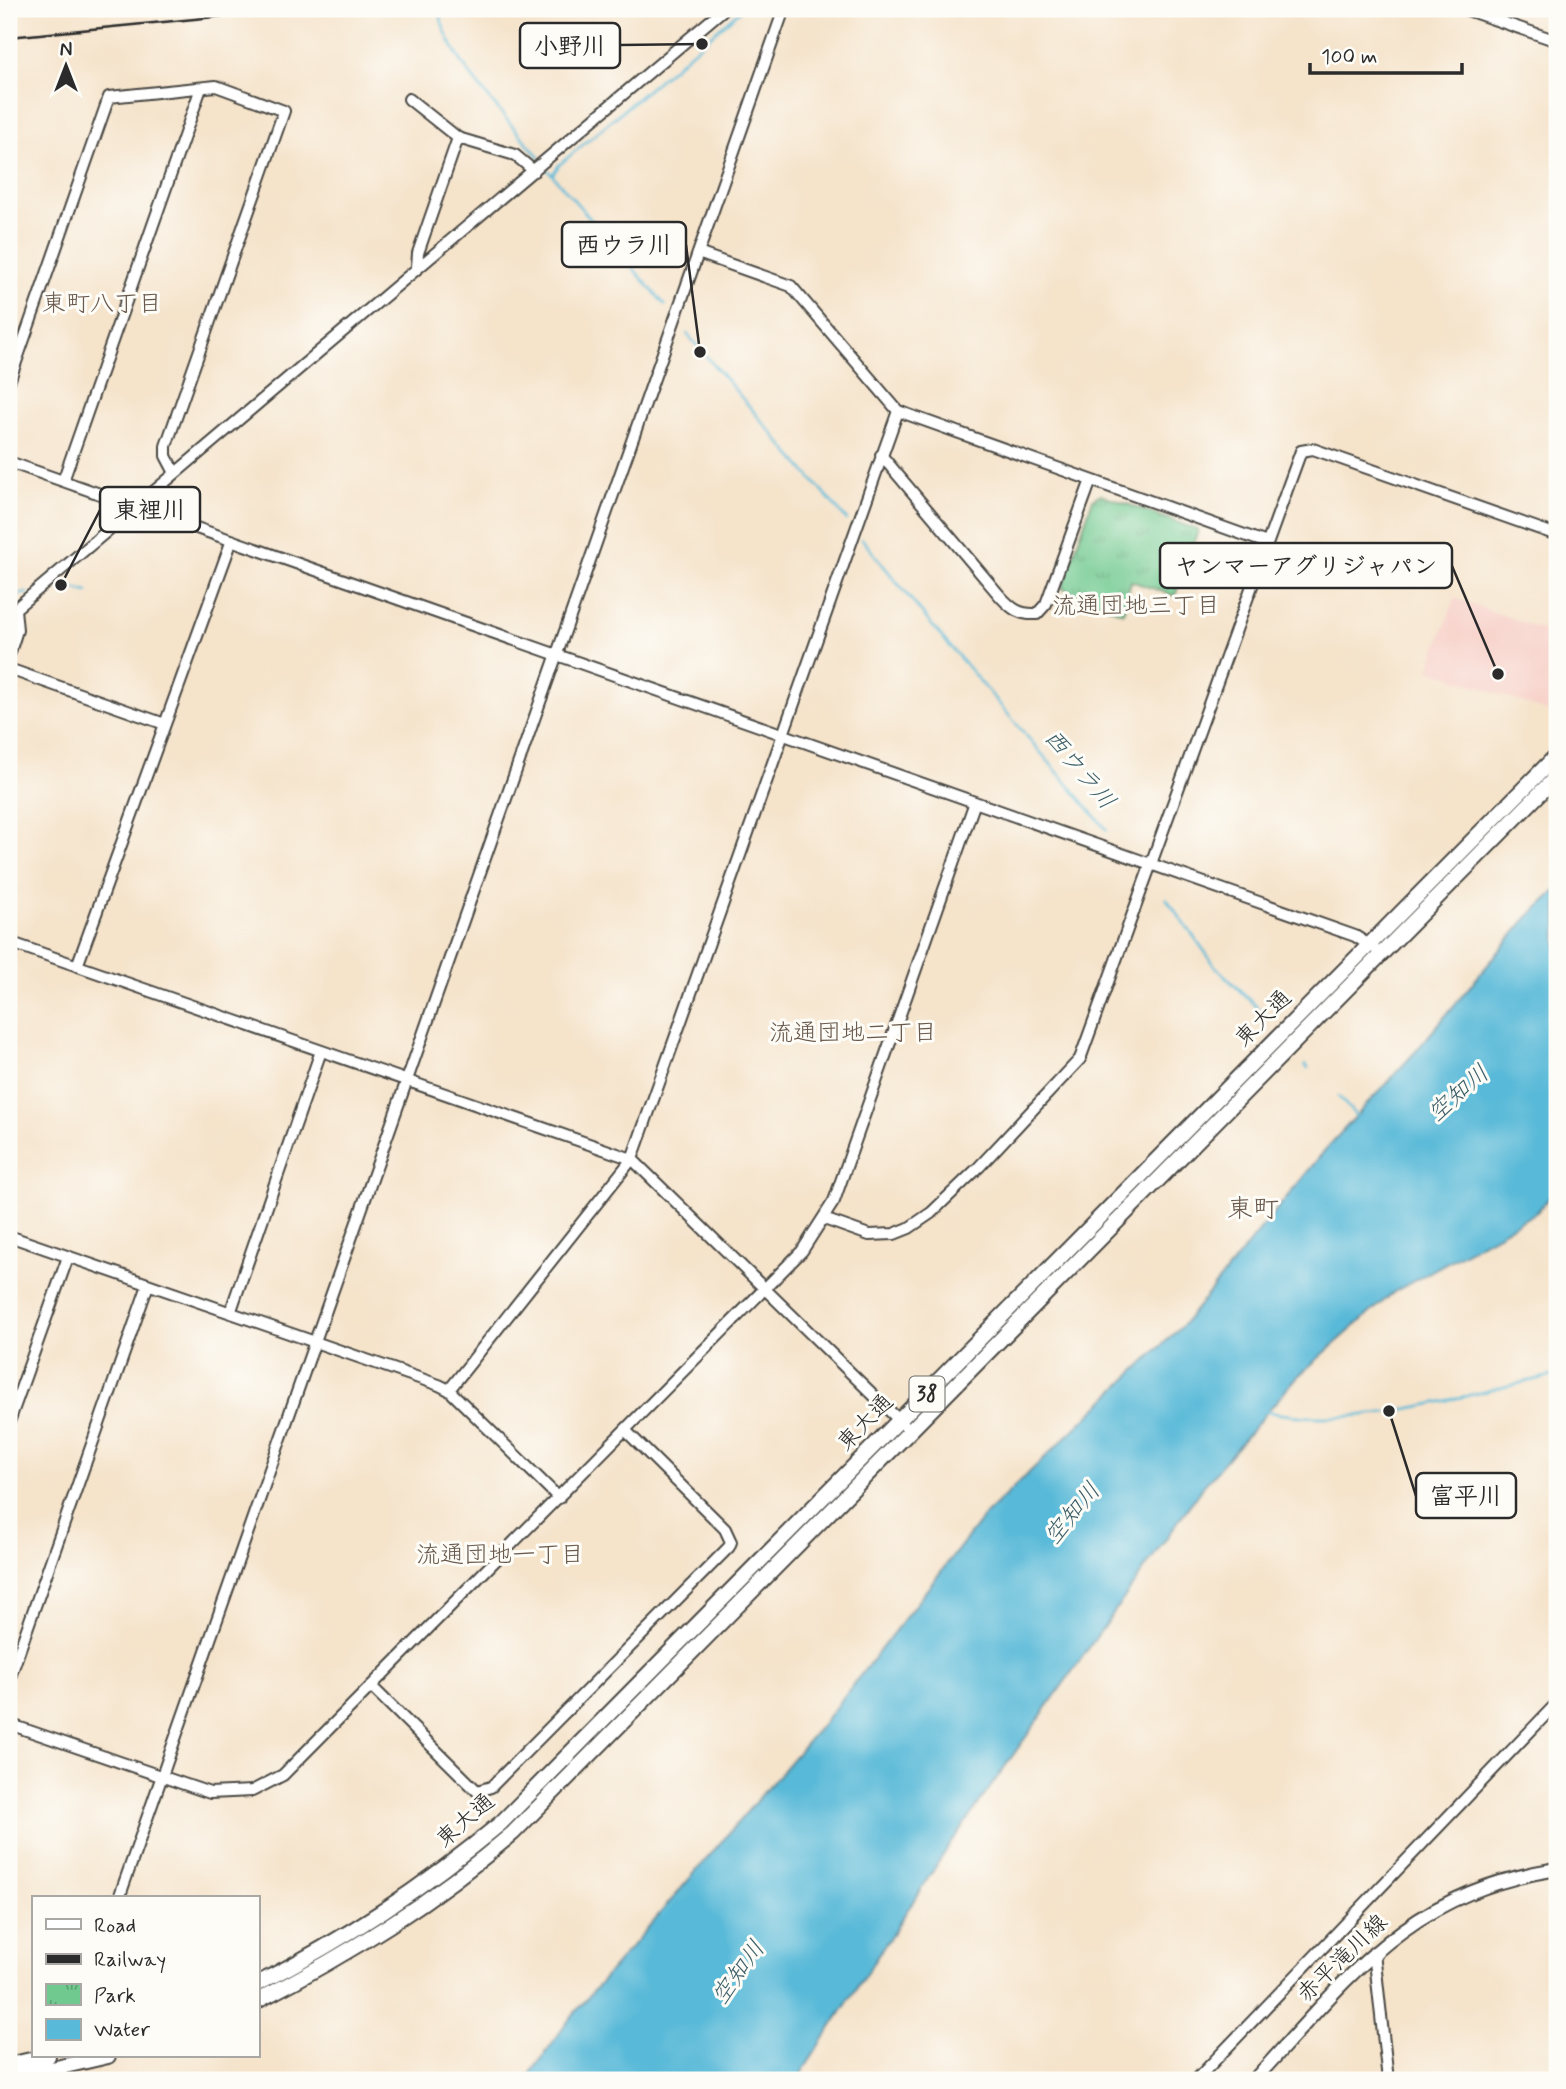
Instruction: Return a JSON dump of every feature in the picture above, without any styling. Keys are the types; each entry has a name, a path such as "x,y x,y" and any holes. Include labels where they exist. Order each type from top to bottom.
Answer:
{"highway":[{"name":"東大通","path":"1376,950 1557,755"},
{"name":"東大通","path":"259,1983 334,1944 396,1905 501,1823 905,1426 1376,950 1557,776"},
{"name":"東大通","path":"259,2000 341,1958 463,1876 513,1833 602,1745 905,1426"},
{"path":"9,2065 39,2058"},
{"path":"9,2079 88,2059"}],"main road":[{"name":"赤平滝川線","path":"1254,2080 1374,1952 1397,1933 1446,1902 1500,1882 1557,1869"}],"street":[{"path":"9,655 17,630 12,612 135,505 724,9"},
{"path":"120,1896 785,9"},
{"path":"1464,9 1557,41"},
{"path":"9,382 109,97 216,86 285,111 166,446 166,456 175,473"},
{"path":"63,481 201,88"},
{"path":"409,99 458,138 515,155 534,171"},
{"path":"418,267 418,253 458,138"},
{"path":"698,253 791,286 898,411 1267,543"},
{"path":"449,1390 632,1159 898,411"},
{"path":"824,1219 869,1235 894,1234 909,1228 931,1213 960,1185 1065,1077 1085,1048 1297,457 1307,449 1557,534"},
{"path":"881,454 1000,596 1014,611 1027,615 1037,614 1046,604 1091,480"},
{"path":"9,462 1153,864 1376,950"},
{"path":"77,966 162,723 232,540"},
{"path":"9,669 162,723"},
{"path":"9,1724 210,1793 252,1791 283,1775 802,1251 834,1201 975,802"},
{"path":"9,942 632,1159 905,1426"},
{"path":"230,1313 321,1051"},
{"path":"9,1236 449,1390 559,1498"},
{"path":"9,1422 68,1256"},
{"path":"9,1680 148,1285"},
{"path":"371,1686 477,1791 491,1787 731,1542 725,1529 625,1430"},
{"path":"1196,2080 1557,1703"},
{"path":"1374,1952 1388,2080"}],"shaded area":[{"path":"1455,598 1557,635 1555,714 1429,669"}],"green space":[{"path":"1100,494 1198,530 1175,596 1131,581 1123,613 1062,588 1093,499"}],"water":[{"name":"空知川","path":"1557,890 1557,1189 1537,1212 1394,1292 1297,1377 1201,1489 951,1843 797,2080 526,2080 571,2017 824,1722 985,1515 1182,1326 1326,1149 1417,1050 1526,919"}],"waterway":[{"name":"西ウラ川","path":"439,9 444,28 465,67 539,157"},
{"path":"553,174 559,165 742,9"},
{"name":"西ウラ川","path":"548,170 665,305"},
{"name":"西ウラ川","path":"687,334 847,520"},
{"name":"西ウラ川","path":"862,539 1107,830"},
{"path":"47,589 61,585 88,592"},
{"path":"9,597 27,593"},
{"name":"西ウラ川","path":"1166,898 1216,967 1265,1015"},
{"name":"西ウラ川","path":"1305,1065 1308,1068"},
{"name":"西ウラ川","path":"1338,1096 1357,1117"},
{"path":"1264,1411 1301,1416 1375,1414 1557,1375"}],"railway":[{"path":"9,37 297,9"}],"place":[{"name":"小野川","path":"702,44"},
{"name":"西ウラ川","path":"700,352"},
{"name":"東裡川","path":"61,585"},
{"name":"ヤンマーアグリジャパン","path":"1498,674"},
{"name":"富平川","path":"1389,1411"}],"district":[{"name":"東町八丁目","path":"102,304"},
{"name":"流通団地三丁目","path":"1136,606"},
{"name":"流通団地二丁目","path":"853,1033"},
{"name":"東町","path":"1253,1210"},
{"name":"流通団地一丁目","path":"500,1555"}]}
